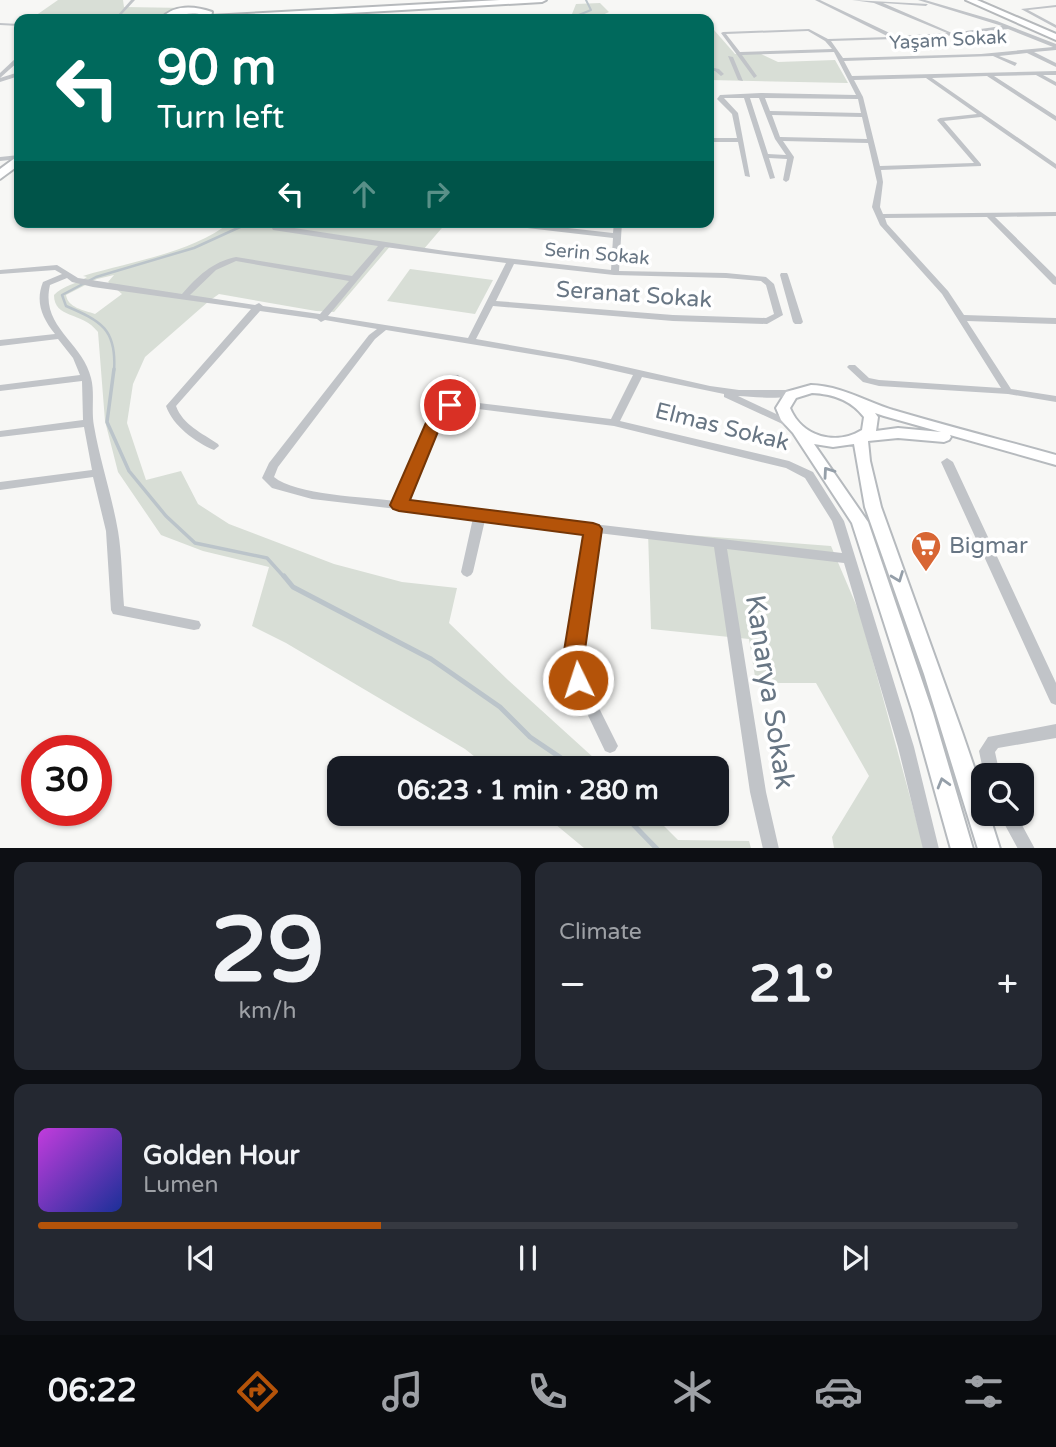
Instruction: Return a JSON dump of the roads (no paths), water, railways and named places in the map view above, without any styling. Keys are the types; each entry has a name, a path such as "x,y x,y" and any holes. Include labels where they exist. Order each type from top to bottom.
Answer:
{"highway":[{"path":"279,14 500,0"},
{"path":"264,14 542,0"},
{"path":"970,0 1056,29"},
{"path":"990,0 1056,29"},
{"path":"1,180 14,166"}],"street":[{"path":"122,14 119,13 133,0"},
{"path":"854,0 939,6"},
{"path":"920,0 1009,27 1056,47"},
{"path":"817,1 897,38"},
{"path":"874,1 953,34"},
{"path":"1056,6 1023,9 1056,29"},
{"path":"827,40 953,34 1009,27"},
{"path":"754,76 723,33 809,30 827,40 836,50 860,97 880,182 876,207 880,216 893,237 945,293 1008,391"},
{"name":"Yaşam Sokak","path":"842,60 993,55 1056,47"},
{"path":"739,54 836,50"},
{"path":"1028,51 1056,65"},
{"path":"993,55 1015,64"},
{"path":"730,57 741,80"},
{"path":"0,78 14,63"},
{"path":"714,70 721,74"},
{"path":"850,78 1056,73"},
{"path":"1036,74 1056,84"},
{"path":"989,75 1056,119"},
{"path":"928,77 1056,167"},
{"path":"746,95 772,178"},
{"path":"761,95 778,139 791,158 786,180"},
{"path":"748,176 735,113 720,99 722,96 860,97"},
{"path":"766,113 863,115"},
{"path":"877,168 979,165 940,120 983,115"},
{"path":"778,139 871,141"},
{"path":"714,140 741,140"},
{"path":"765,156 791,158"},
{"path":"880,216 1056,214"},
{"path":"990,216 1056,282"},
{"name":"Serin Sokak","path":"276,228 511,262 615,273 763,279 770,284 779,315 774,320"},
{"path":"559,228 616,236"},
{"path":"615,273 617,228"},
{"path":"321,319 383,245"},
{"path":"184,297 211,268 223,261 236,259 354,279"},
{"path":"471,341 511,262"},
{"path":"0,272 57,267 71,277 93,284 259,306 321,319 471,341 639,372 715,390 772,394 811,389 837,392 888,414 1056,460"},
{"path":"784,275 798,322"},
{"path":"71,277 46,284 42,295 48,320 63,336 87,377 88,422 112,531 118,610 194,625"},
{"name":"Seranat Sokak","path":"492,303 673,318 774,320"},
{"path":"214,446 182,424 173,415 172,406 259,306"},
{"path":"962,318 1056,321"},
{"path":"383,328 372,337 273,466 268,478 275,485 312,495 850,559"},
{"path":"0,343 63,336"},
{"path":"852,367 857,374 879,383 1008,391 1056,399"},
{"path":"614,423 639,372"},
{"path":"0,388 87,377"},
{"path":"399,505 455,377"},
{"path":"715,390 781,418 795,428 824,441 838,443 919,433 998,444"},
{"path":"800,391 785,401 783,408 856,513 889,610 962,848"},
{"path":"859,402 871,417 872,425 862,438 862,467 874,513 958,746 989,848"},
{"name":"Elmas Sokak","path":"440,409 462,404 614,423 801,469 809,475 838,521 905,747 931,848"},
{"path":"0,434 88,422"},
{"path":"947,462 1056,699"},
{"path":"0,486 98,473"},
{"path":"467,572 480,515"},
{"path":"593,529 573,657 578,680 610,746"},
{"name":"Kanarya Sokak","path":"720,544 758,792 771,848"},
{"path":"865,609 889,610"},
{"path":"990,763 987,751 993,742 1056,731"},
{"path":"1014,826 1026,848"}],"waterway":[{"path":"581,14 591,10 586,0"},
{"path":"114,369 113,345 104,328 66,306 62,295 96,277 194,248 238,228"},
{"path":"114,369 107,422 129,471 166,516 195,543 267,558 285,578"},
{"path":"284,576 293,587 431,659 500,707 530,737 558,756"},
{"path":"635,826 656,848"}],"place":[{"name":"Bigmar","path":"926,573"}]}
